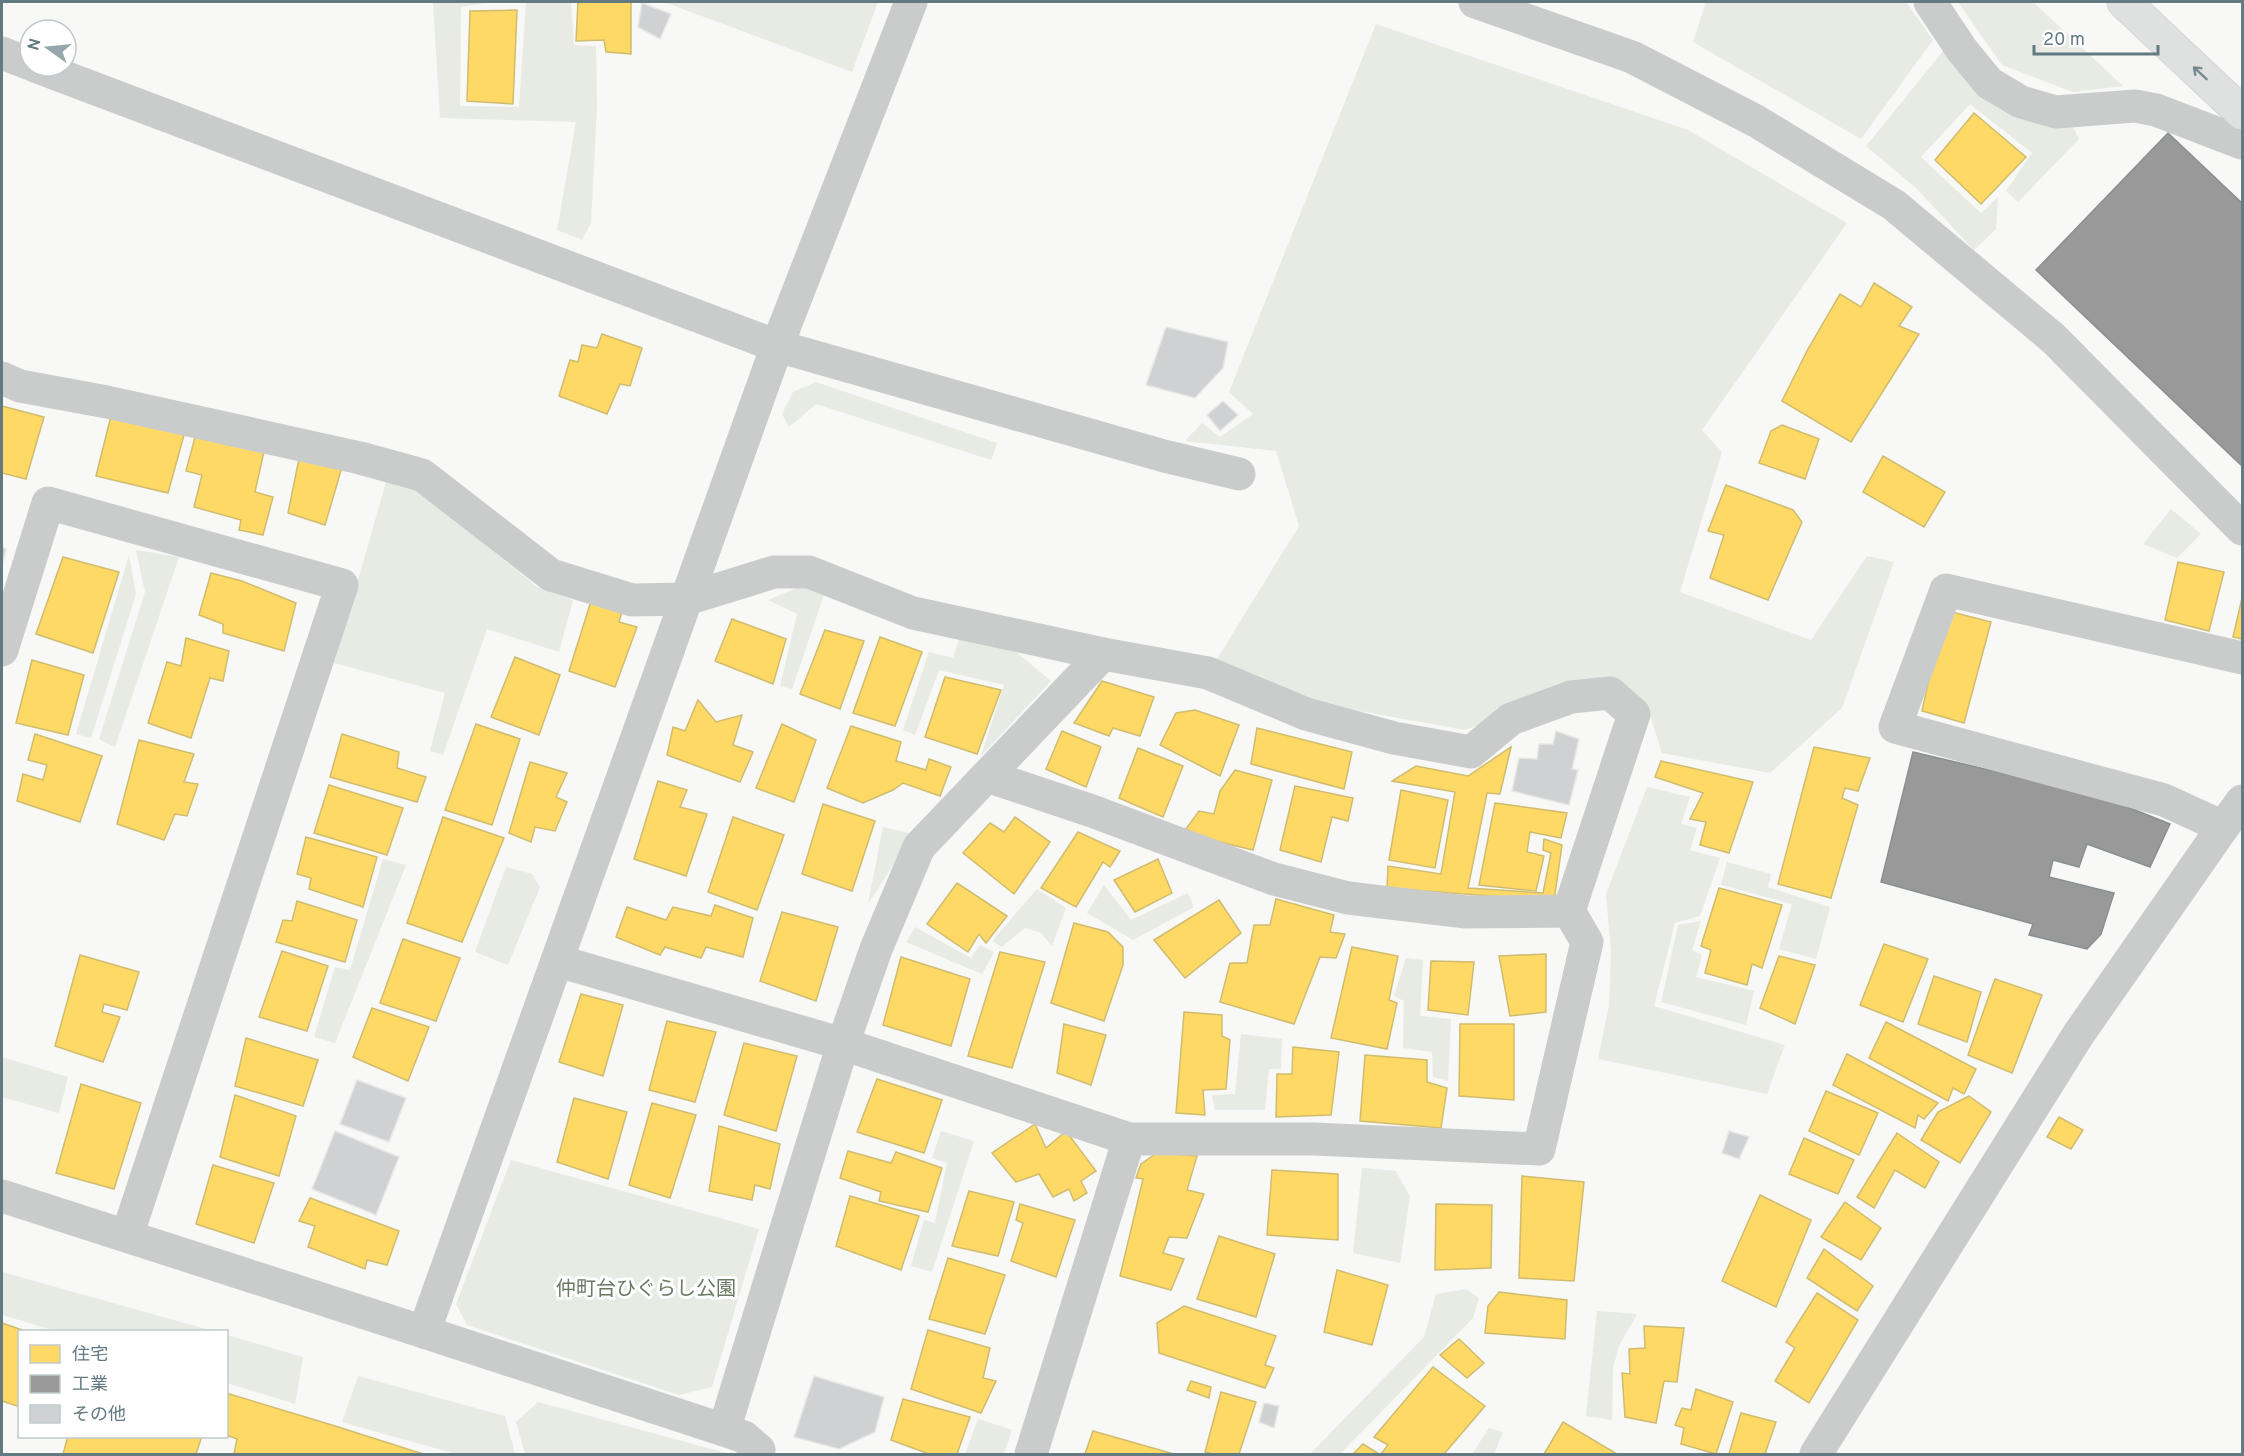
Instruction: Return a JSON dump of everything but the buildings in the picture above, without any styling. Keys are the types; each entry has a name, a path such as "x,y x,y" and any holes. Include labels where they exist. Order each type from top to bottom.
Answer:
{"highway":[{"path":"2124,2 2242,113"}],"street":[{"path":"424,1332 777,346 911,2"},
{"path":"1475,2 1632,57 1756,121 1894,205 2054,339 2242,530"},
{"path":"1930,2 1962,50 1989,83 2021,102 2056,112 2135,106 2156,110 2242,142"},
{"path":"2,53 18,59"},
{"path":"67,78 777,346 1164,456 1239,474"},
{"path":"2,378 20,386 106,402 360,458 422,475 551,575 632,600 687,599 774,572 809,572 913,613 1103,654 1208,673 1306,714 1394,738 1471,752 1511,719 1571,696 1610,693 1634,714 1569,911 1587,942 1539,1149 1314,1139 1130,1139 843,1044 558,961"},
{"path":"2,650 48,503 342,585 127,1236"},
{"path":"2223,827 2164,800 1895,727 1946,590 2242,658"},
{"path":"724,1430 843,1044 876,949 920,847 1103,654"},
{"path":"987,776 1092,811 1274,879 1348,898 1466,912 1569,911"},
{"path":"1816,1455 2078,1035 2242,801"},
{"path":"1031,1455 1130,1139"},
{"path":"2,1196 724,1430 744,1437 759,1450"}],"green space":[{"path":"433,2 491,2 461,7 460,106 519,107 526,2 571,2 574,45 596,46 597,106 591,223 582,240 557,230 576,122 440,118"},
{"path":"664,2 878,2 852,72"},
{"path":"1706,2 1906,2 1933,40 1861,139 1693,42"},
{"path":"1958,2 2033,2 2123,86 2073,92 2002,65"},
{"path":"1376,24 1688,130 1847,223 1702,430 1722,452 1680,592 1811,640 1867,556 1894,562 1842,708 1770,773 1662,753 1647,706 1607,678 1465,730 1304,701 1217,659 1299,526 1276,451 1185,441 1202,423 1220,437 1253,414 1229,392"},
{"path":"1944,50 2072,125 2079,139 2018,202 2006,191 2032,153 1970,104 1921,157 1981,213 1998,197 1996,229 1974,250 1916,188 1866,146"},
{"path":"816,382 997,443 991,460 816,404 789,427 782,414 793,392"},
{"path":"387,479 412,484 537,587 573,600 559,652 487,629 443,755 430,751 445,693 334,663"},
{"path":"2171,509 2201,534 2177,558 2143,544"},
{"path":"136,550 179,557 115,747 99,739 145,592"},
{"path":"129,555 136,594 91,738 76,734"},
{"path":"799,587 825,592 792,689 780,686 797,614 768,600"},
{"path":"959,639 1016,652 1051,681 981,756 1004,685 939,670 915,735 903,730 929,652 953,658"},
{"path":"1647,787 1690,797 1681,824 1697,828 1690,850 1720,858 1700,916 1675,923 1654,1006 1785,1045 1767,1094 1598,1059 1609,1006 1611,951 1606,894"},
{"path":"883,827 913,834 868,904"},
{"path":"383,859 406,865 335,1043 314,1037 335,967 350,970"},
{"path":"1727,862 1771,874 1768,887 1830,907 1816,959 1779,949 1792,904 1721,885"},
{"path":"506,867 532,874 540,887 508,965 475,952"},
{"path":"1104,885 1131,920 1188,893 1194,907 1133,940 1087,913"},
{"path":"1037,889 1066,908 1052,946 1041,933 1025,928 1002,947 992,941"},
{"path":"1701,921 1692,950 1702,955 1696,977 1754,991 1746,1025 1661,1002 1678,925"},
{"path":"915,927 971,958 980,945 994,952 982,974 906,942"},
{"path":"1406,958 1423,960 1420,1016 1451,1019 1448,1081 1433,1077 1432,1052 1403,1048 1404,1001 1394,996"},
{"path":"1241,1034 1282,1039 1281,1069 1269,1069 1265,1110 1215,1110 1212,1095 1235,1094"},
{"path":"2,1057 68,1077 59,1113 2,1097"},
{"path":"941,1131 974,1141 932,1272 911,1266 924,1220 935,1223 947,1163 932,1158"},
{"name":"仲町台ひぐらし公園","path":"511,1160 759,1229 712,1387 679,1395 467,1325 456,1304"},
{"path":"1362,1168 1396,1171 1410,1197 1400,1263 1353,1253"},
{"path":"2,1272 209,1330 53,1330 2,1315"},
{"path":"1466,1289 1479,1298 1473,1318 1340,1454 1310,1454 1424,1337 1436,1294"},
{"path":"1597,1311 1637,1314 1619,1346 1613,1368 1612,1420 1586,1416"},
{"path":"228,1335 303,1357 295,1404 228,1383"},
{"path":"358,1376 505,1416 515,1454 456,1454 342,1422"},
{"path":"538,1402 730,1454 525,1454 516,1422"},
{"path":"978,1419 1012,1430 1004,1454 965,1454"},
{"path":"1489,1428 1503,1432 1494,1454 1472,1454"}]}
